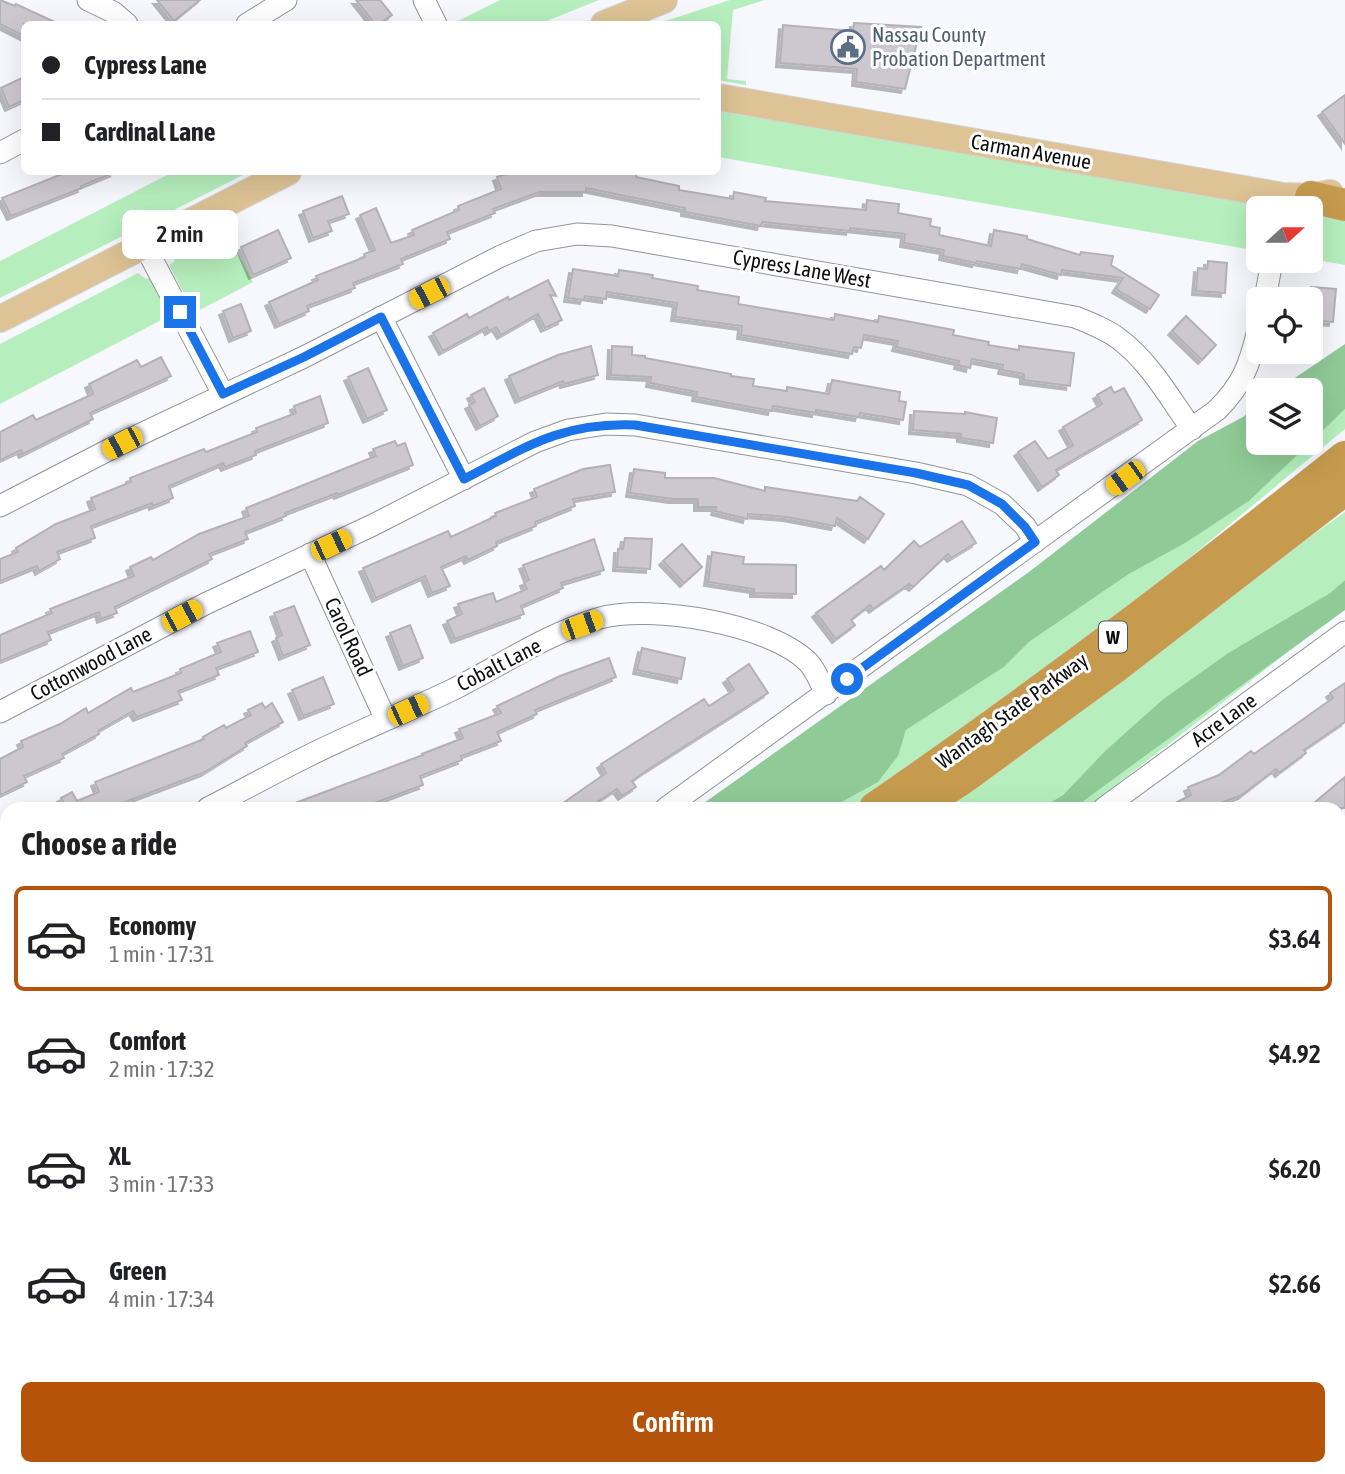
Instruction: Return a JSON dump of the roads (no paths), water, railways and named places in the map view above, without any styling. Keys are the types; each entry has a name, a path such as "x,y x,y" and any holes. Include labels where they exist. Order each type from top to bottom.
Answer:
{"highway":[{"path":"1323,203 1345,205"},
{"name":"Wantagh State Parkway","path":"884,802 991,729 1175,591 1345,457"},
{"name":"Wantagh State Parkway","path":"926,802 1115,667 1338,497"}],"main road":[{"path":"612,21 664,0"},
{"name":"Carman Avenue","path":"721,98 1270,196"},
{"path":"0,319 282,175"},
{"name":"Carman Avenue","path":"1313,196 1345,190"}],"street":[{"path":"88,0 113,12 124,21"},
{"path":"252,21 286,0"},
{"path":"424,0 434,21"},
{"path":"0,153 21,142"},
{"name":"Cypress Lane West","path":"0,506 122,443 304,357 501,256 536,241 577,234 612,236 1075,317 1102,328 1132,350 1151,371 1192,429"},
{"path":"145,246 223,394"},
{"path":"381,317 464,479"},
{"path":"674,802 1217,410 1241,382 1250,364"},
{"name":"Cottonwood Lane","path":"0,712 205,604 535,442 568,430 606,424 635,425 916,473 968,485 1002,504 1025,527 1035,542"},
{"name":"Carol Road","path":"310,554 386,720"},
{"name":"Cobalt Lane","path":"219,802 303,758 452,690 564,632 600,618 626,614 696,619 744,628 792,649 810,663 826,694"},
{"name":"Acre Lane","path":"1112,802 1345,632"}],"place":[{"name":"Nassau County Probation Department","path":"848,47"}]}
